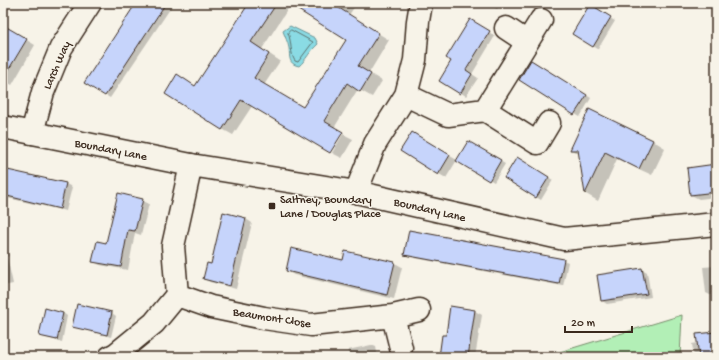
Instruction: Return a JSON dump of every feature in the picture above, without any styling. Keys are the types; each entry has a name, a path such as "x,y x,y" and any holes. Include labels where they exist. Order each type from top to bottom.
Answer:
{"street":[{"name":"Larch Way","path":"32,133 43,92 61,48 90,3"},
{"path":"356,192 375,144 406,95 415,60 421,3"},
{"path":"485,110 541,20"},
{"path":"506,28 527,42"},
{"path":"406,95 448,115 485,110 537,143 549,123"},
{"name":"Boundary Lane","path":"3,127 191,165 356,192 564,239 716,224"},
{"path":"110,357 116,354 154,323 177,295 173,246 191,165"},
{"name":"Beaumont Close","path":"177,295 211,307 264,318 311,325 393,316 419,310"},
{"path":"393,316 401,348"}],"green space":[{"path":"682,315 680,357 543,357"}],"water":[{"path":"290,26 315,38 318,44 299,66 293,64 290,60 289,46 283,31"}],"building":[{"path":"136,3 166,3 105,96 84,83"},
{"path":"249,3 277,3 251,42 269,54 254,78 303,107 346,40 287,3 331,3 379,33 358,66 371,74 360,92 347,83 324,121 343,132 330,153 241,100 222,130 165,94 177,74 195,86"},
{"path":"590,4 611,17 593,47 572,34"},
{"path":"470,19 490,31 466,70 472,74 460,94 439,81 451,61 446,58"},
{"path":"3,25 27,39 3,79"},
{"path":"531,60 587,95 574,115 519,80"},
{"path":"589,109 653,140 639,169 605,152 585,194 578,150 570,150"},
{"path":"412,132 450,155 438,175 400,151"},
{"path":"468,141 501,160 489,181 456,161"},
{"path":"517,157 549,177 536,198 504,178"},
{"path":"716,164 716,192 690,195 687,168"},
{"path":"3,169 66,183 60,209 3,195"},
{"path":"118,193 143,199 135,231 128,230 121,267 92,262 97,241 106,243"},
{"path":"223,212 246,218 230,286 203,279 207,263 211,264"},
{"path":"409,230 564,259 559,284 404,255"},
{"path":"291,248 343,260 345,251 395,262 387,295 286,271"},
{"path":"642,268 647,294 601,301 597,275"},
{"path":"77,304 112,312 107,335 72,327"},
{"path":"450,306 475,310 468,357 439,357 442,335 446,335"},
{"path":"45,308 63,313 57,340 39,336"},
{"path":"716,332 716,357 699,357 696,334"}],"place":[{"name":"Saltney, Boundary Lane / Douglas Place","path":"272,206"}]}
